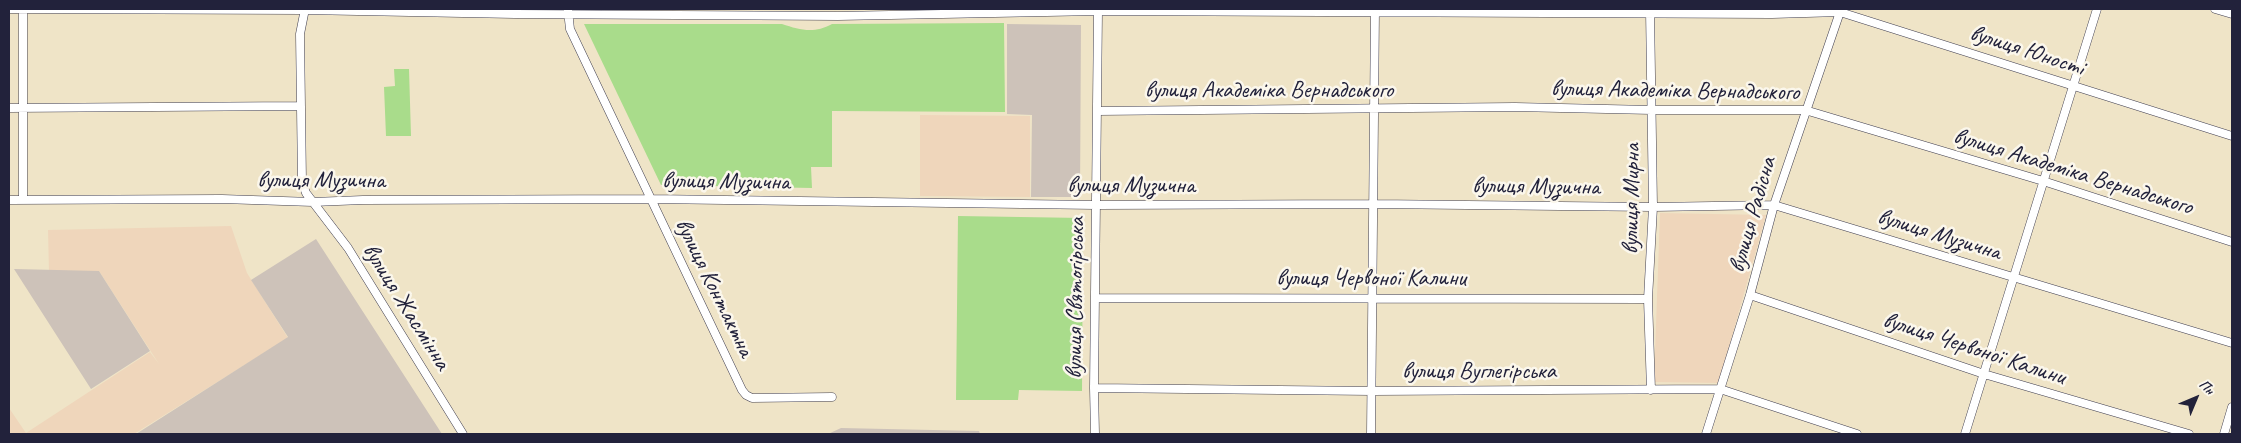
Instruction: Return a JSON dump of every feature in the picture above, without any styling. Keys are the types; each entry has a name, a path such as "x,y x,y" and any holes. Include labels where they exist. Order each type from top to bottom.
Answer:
{"street":[{"path":"23,9 23,200"},
{"name":"вулиця Юності","path":"9,10 305,9 370,12 838,12 1841,10 2232,136"},
{"name":"вулиця Жасмінна","path":"305,9 300,34 300,106 302,182 306,193 348,248 463,434"},
{"path":"1965,434 2097,9"},
{"path":"2216,9 2232,14"},
{"name":"вулиця Радісна","path":"1706,434 1750,295 1774,205 1805,110 1841,10"},
{"name":"вулиця Контактна","path":"568,11 570,29 746,395 752,398 832,397"},
{"name":"вулиця Святогірська","path":"1095,434 1098,11"},
{"path":"1371,434 1375,11"},
{"name":"вулиця Мирна","path":"1650,11 1653,207 1648,299 1650,390"},
{"path":"9,108 300,106"},
{"name":"вулиця Академіка Вернадського","path":"1097,111 1374,110 1515,107 1652,110 1805,110 2043,181 2232,242"},
{"name":"вулиця Музична","path":"9,200 212,199 312,202 363,200 651,199 1096,205 1374,204 1653,207 1774,205 2232,343"},
{"name":"вулиця Червоної Калини","path":"1750,295 1984,374 2189,434"},
{"name":"вулиця Червоної Калини","path":"1095,298 1648,299"},
{"name":"вулиця Вуглегірська","path":"1094,388 1372,391 1720,389 1857,434"},
{"path":"2224,434 2232,407"}],"shaded area":[{"path":"1007,24 1081,25 1080,197 1031,197 1032,115 1007,114"},
{"path":"920,115 1030,116 1030,197 920,196"},
{"path":"1660,213 1766,215 1719,383 1654,382"},
{"path":"231,226 247,273 288,338 134,434 9,434 9,408 26,433 150,352 159,364 99,271 49,272 48,230"},
{"path":"316,239 442,434 136,434 288,337 251,280"},
{"path":"14,269 99,271 150,351 91,389"},
{"path":"841,428 979,431 980,434 828,434"}],"green space":[{"path":"1004,23 1005,112 832,111 832,167 811,167 812,188 661,185 584,24 782,24 813,30 832,24"},
{"path":"394,69 409,69 411,136 386,136 384,87 395,86"},
{"path":"958,216 1083,218 1082,391 1019,390 1018,400 956,400"}]}
